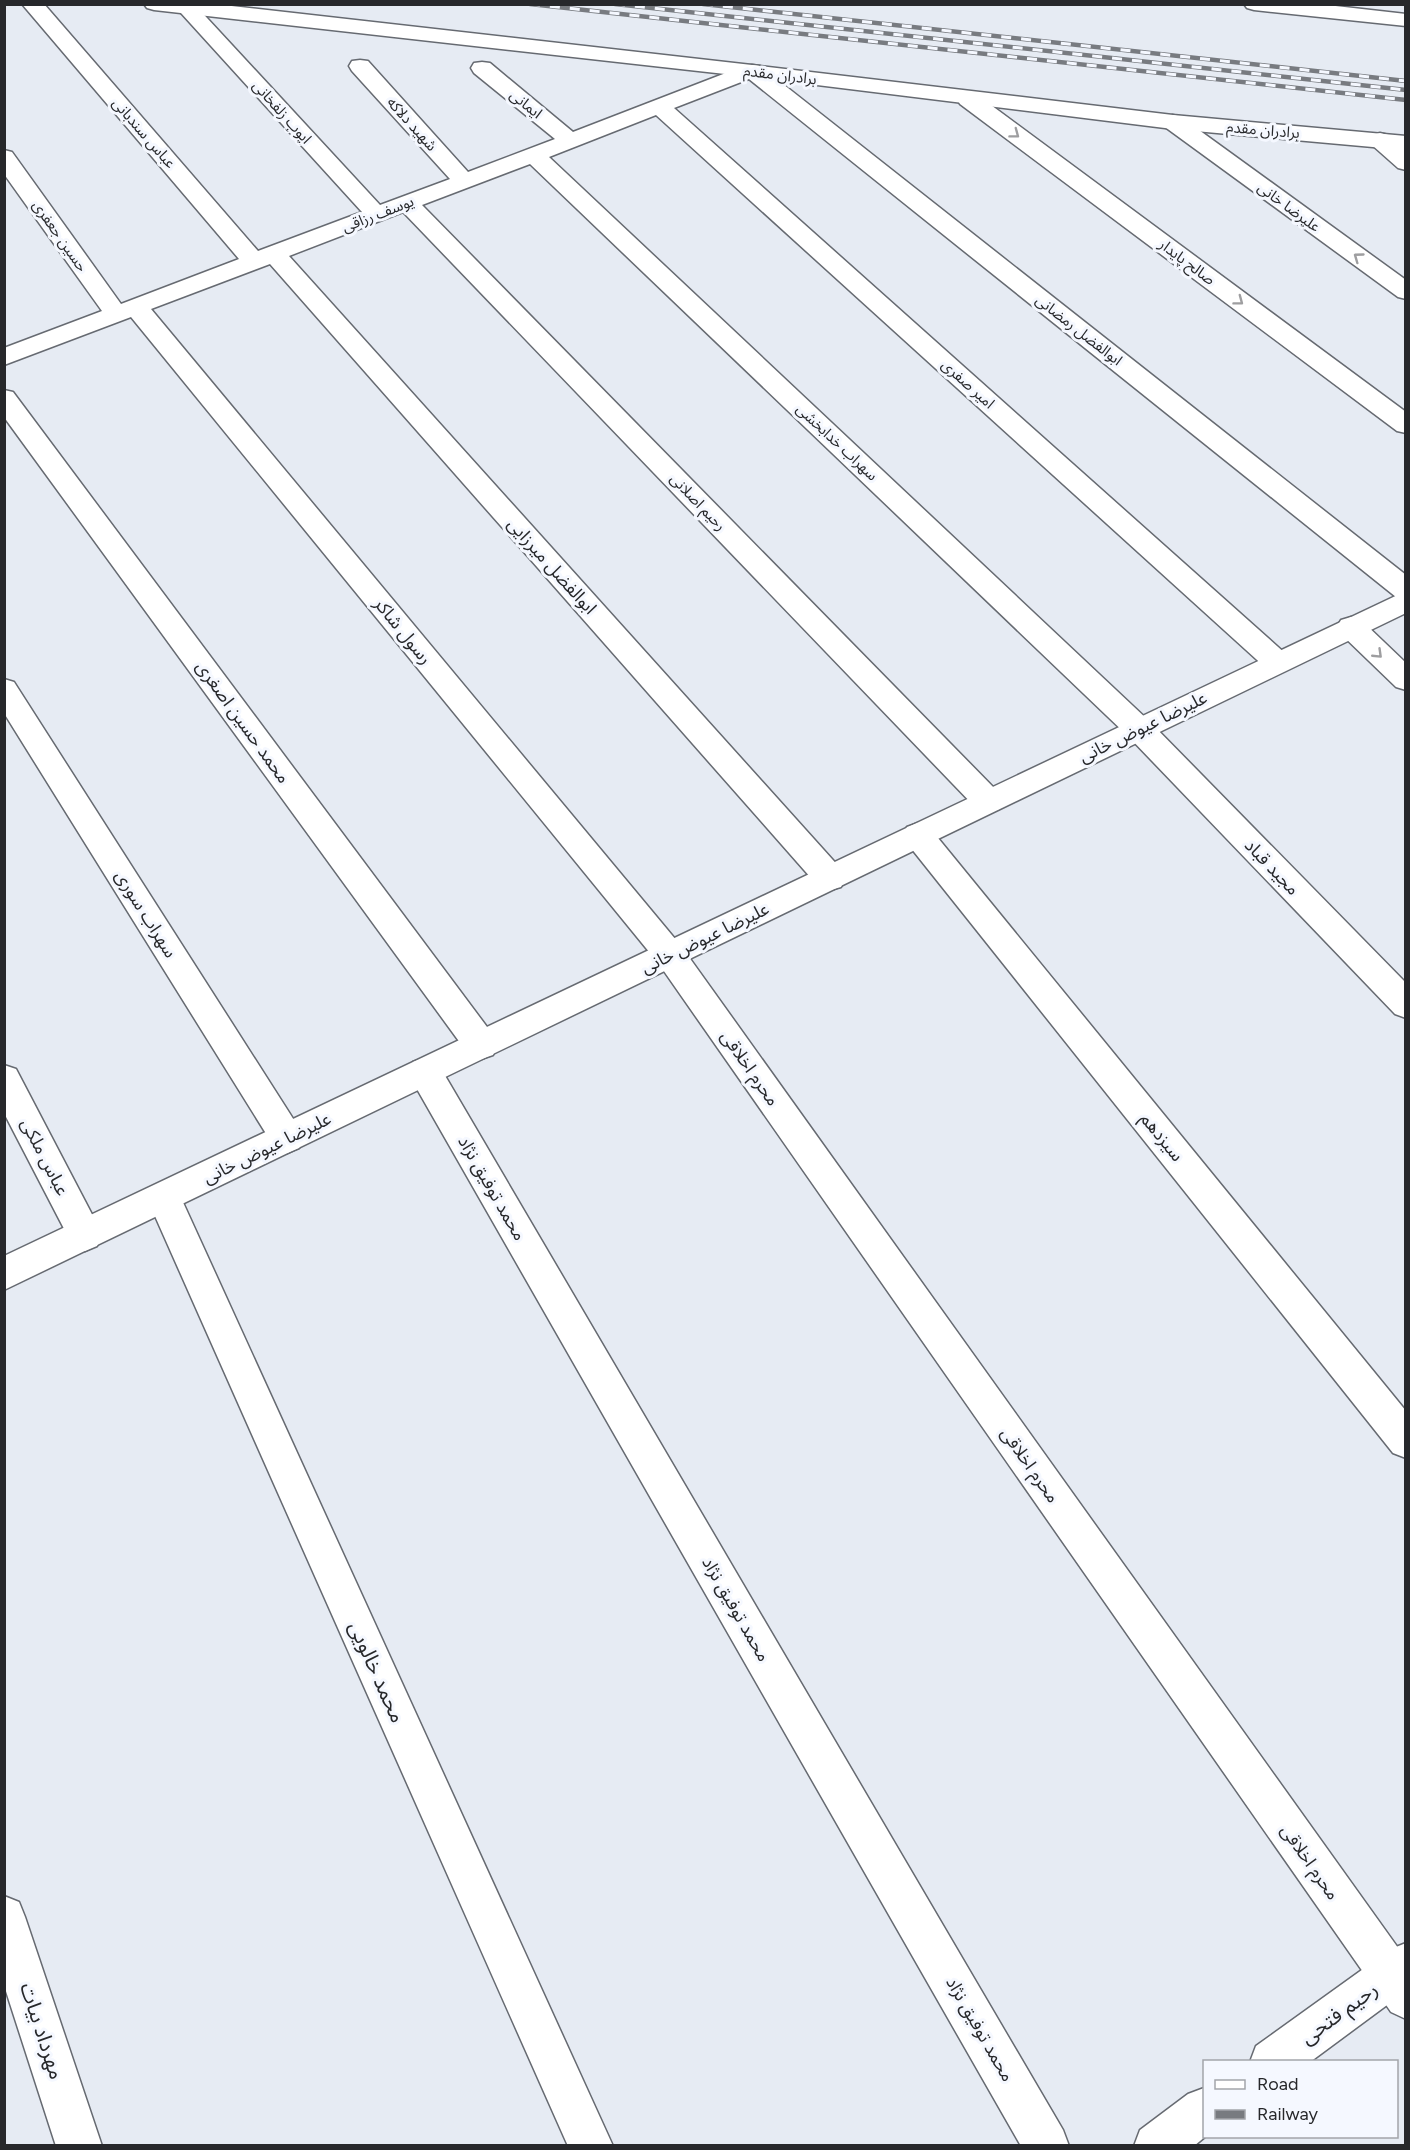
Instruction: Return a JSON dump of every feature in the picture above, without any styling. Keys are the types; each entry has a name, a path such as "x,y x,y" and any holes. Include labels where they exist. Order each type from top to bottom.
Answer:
{"street":[{"name":"عباس سندبانی","path":"32,4 265,258"},
{"name":"برادران مقدم","path":"154,4 755,67"},
{"name":"برادران مقدم","path":"238,4 1171,117 1379,136 1406,135"},
{"path":"1254,4 1406,20"},
{"name":"ایوب زلفخانی","path":"188,7 377,215"},
{"name":"شهید دلاکه","path":"360,66 464,181"},
{"name":"یوسف رزاقی","path":"4,357 570,141 755,67"},
{"name":"ابوالفضل رمضانی","path":"755,67 1406,590"},
{"name":"ایمانی","path":"482,68 570,141"},
{"name":"صالح پایدار","path":"968,94 1406,425"},
{"name":"امیر صفری","path":"659,106 1277,662"},
{"name":"علیرضا خانی","path":"1171,117 1406,292"},
{"name":"برادران مقدم","path":"1379,136 1406,143"},
{"path":"1379,136 1406,163"},
{"name":"سهراب خدابخشی","path":"534,154 1139,729"},
{"name":"حسین جعفری","path":"4,157 126,311"},
{"name":"رحیم اصلانی","path":"407,203 988,801"},
{"name":"ابوالفضل میرزایی","path":"265,258 830,878"},
{"name":"رسول شاکر","path":"126,311 670,955"},
{"name":"محمد حسین اصغری","path":"4,398 481,1045"},
{"name":"علیرضا عیوض خانی","path":"4,1274 1406,601"},
{"path":"1351,627 1406,680"},
{"name":"سهراب سوری","path":"4,689 287,1138"},
{"name":"مجید قباد","path":"1139,729 1406,1005"},
{"name":"سیزدهم","path":"918,835 1406,1440"},
{"name":"محرم اخلاقی","path":"670,955 1400,1978"},
{"name":"محمد توفیق ‌نژاد","path":"424,1072 1047,2145"},
{"name":"عباس ملکی","path":"4,1079 85,1235"},
{"name":"محمد خالویی","path":"164,1198 591,2145"},
{"name":"مهرداد بیات","path":"4,1917 79,2145"},
{"name":"رحیم فتحی","path":"1274,2060 1400,1978"},
{"path":"1156,2145 1203,2111"}],"railway":[{"path":"530,4 1406,100"},
{"path":"615,4 1406,90"},
{"path":"703,4 1406,81"}]}
